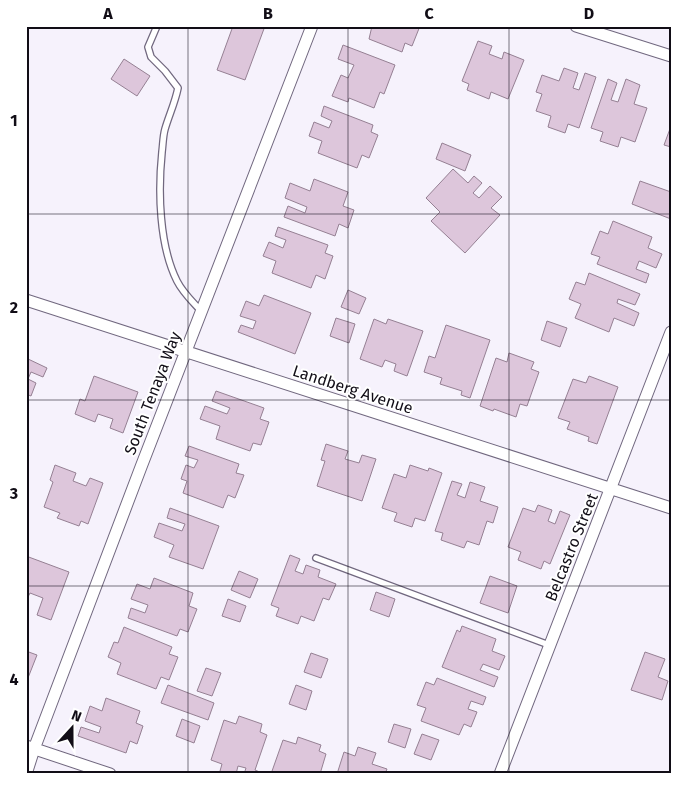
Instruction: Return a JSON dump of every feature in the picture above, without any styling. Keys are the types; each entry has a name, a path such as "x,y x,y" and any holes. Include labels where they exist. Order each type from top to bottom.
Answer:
{"street":[{"name":"South Tenaya Way","path":"26,774 30,747 312,26"},
{"path":"576,26 671,56"},
{"name":"Landberg Avenue","path":"26,300 671,508"},
{"name":"Belcastro Street","path":"500,774 671,332"},
{"path":"30,747 110,774"}],"lane":[{"path":"157,26 148,47 151,57 178,88 165,130 160,169 159,202 167,249 176,280 184,292 202,311"},
{"path":"316,558 549,645"}],"building":[{"path":"233,26 265,26 245,80 217,70"},
{"path":"372,26 420,26 412,46 405,43 402,52 369,39"},
{"path":"478,41 492,46 489,54 502,59 504,52 524,60 508,99 491,92 489,99 467,90 469,84 462,81"},
{"path":"343,45 395,65 384,94 380,92 374,108 349,98 348,102 332,96 341,75 348,78 354,65 338,59"},
{"path":"124,59 150,76 137,96 111,79"},
{"path":"564,68 578,73 573,88 579,90 585,73 596,77 579,128 568,124 565,133 548,127 551,116 536,111 542,94 536,92 542,75 559,81"},
{"path":"608,79 617,83 611,100 618,102 626,79 640,85 634,104 647,108 635,142 621,137 618,147 600,141 603,132 591,128"},
{"path":"324,106 373,125 371,132 378,135 369,158 362,155 357,168 318,153 322,141 309,136 314,122 329,128 332,121 321,116"},
{"path":"671,126 671,147 664,145"},
{"path":"442,143 471,155 465,171 436,159"},
{"path":"453,169 468,183 474,176 482,183 473,193 479,198 490,186 502,197 491,208 500,215 465,253 431,221 440,212 426,198"},
{"path":"314,179 348,192 343,206 354,210 348,228 339,224 335,236 284,217 288,206 305,213 307,207 285,198 290,183 310,191"},
{"path":"640,181 671,192 671,219 632,204"},
{"path":"613,221 652,237 648,248 662,254 656,268 639,261 636,269 649,274 646,283 597,264 600,257 591,254 600,231 608,234"},
{"path":"278,227 328,245 325,253 333,256 325,279 316,275 311,288 272,273 276,261 263,256 269,242 283,248 286,240 275,236"},
{"path":"589,273 640,294 635,305 618,299 617,303 639,313 634,326 614,318 609,332 575,318 581,304 569,299 576,282 585,285"},
{"path":"348,290 366,298 359,314 341,307"},
{"path":"264,295 311,313 295,354 238,332 241,325 253,329 256,321 240,316 246,301 259,306"},
{"path":"336,318 355,324 349,343 330,336"},
{"path":"374,319 386,324 388,319 423,331 407,376 394,371 396,364 385,360 382,367 360,359"},
{"path":"547,321 567,328 560,347 541,340"},
{"path":"446,325 490,340 470,398 461,395 462,391 440,384 442,378 424,372 429,356 435,358"},
{"path":"509,353 534,362 531,369 539,372 527,406 520,404 516,417 480,406 496,358 507,362"},
{"path":"26,358 47,368 43,377 31,372 28,379 36,383 31,396 26,394"},
{"path":"94,376 138,392 123,433 110,428 113,419 98,414 95,422 75,414 80,399 85,401"},
{"path":"589,376 618,387 597,444 588,441 589,437 567,429 570,422 558,418 573,379 586,383"},
{"path":"216,391 264,408 260,419 269,422 261,445 253,443 250,451 216,439 220,426 200,419 205,406 227,414 230,408 212,401"},
{"path":"326,444 348,451 345,459 359,463 362,455 376,459 362,501 317,486 325,461 321,460"},
{"path":"189,446 239,464 236,473 244,475 235,498 228,495 223,508 183,493 187,481 181,479 186,465 194,468 198,460 185,456"},
{"path":"55,465 76,473 73,481 86,486 90,478 103,483 88,524 81,521 79,526 57,518 60,513 44,507 53,482 50,480"},
{"path":"410,465 428,471 429,468 442,473 425,521 415,518 412,527 394,521 397,513 382,508 394,474 406,478"},
{"path":"452,481 462,484 457,495 465,498 470,482 485,487 480,501 498,507 493,523 487,521 479,545 467,541 464,548 441,540 443,533 435,531"},
{"path":"538,505 552,510 548,521 555,524 560,511 570,515 550,564 544,561 541,569 518,560 521,552 508,547 523,508 535,512"},
{"path":"170,508 219,526 203,569 169,557 174,545 154,537 159,523 182,531 185,524 167,518"},
{"path":"290,555 300,559 295,571 303,574 306,565 320,570 318,577 336,584 329,600 323,598 314,621 301,616 298,624 276,616 279,608 271,605"},
{"path":"26,556 69,572 51,620 37,615 43,598 30,593 26,601"},
{"path":"239,571 258,579 250,598 231,590"},
{"path":"490,576 517,586 508,613 480,603"},
{"path":"154,578 193,593 189,606 197,609 188,632 180,629 177,636 128,618 131,608 145,613 148,605 131,599 137,584 150,589"},
{"path":"376,592 395,599 389,617 370,610"},
{"path":"228,599 246,606 240,622 222,616"},
{"path":"462,626 496,639 492,651 505,656 499,670 483,664 480,670 498,677 494,687 442,667 457,630 460,632"},
{"path":"124,627 172,647 169,654 178,657 169,680 161,677 156,689 117,674 121,663 108,657 114,642 118,643"},
{"path":"26,651 37,655 26,683"},
{"path":"645,652 665,659 658,677 668,681 662,700 631,690"},
{"path":"311,653 328,659 321,678 304,672"},
{"path":"206,668 221,673 212,696 197,691"},
{"path":"437,678 486,697 483,705 471,701 468,709 477,712 471,727 464,724 459,735 421,721 426,708 417,705 426,682 434,685"},
{"path":"168,685 214,703 208,720 161,703"},
{"path":"296,685 312,691 306,710 289,704"},
{"path":"106,698 140,711 136,723 143,726 137,744 130,741 126,753 78,736 81,727 99,733 101,727 85,721 90,706 102,711"},
{"path":"239,716 262,724 260,732 267,735 255,770 261,774 244,774 246,768 238,766 236,774 228,774 220,771 222,764 211,760 224,720 236,724"},
{"path":"182,719 200,726 194,743 176,736"},
{"path":"394,724 411,729 405,748 388,742"},
{"path":"422,734 439,740 431,760 414,754"},
{"path":"298,737 321,745 319,751 326,754 320,774 271,774 283,740 296,744"},
{"path":"358,747 376,753 372,764 387,769 385,774 337,774 344,752 355,756"}]}
